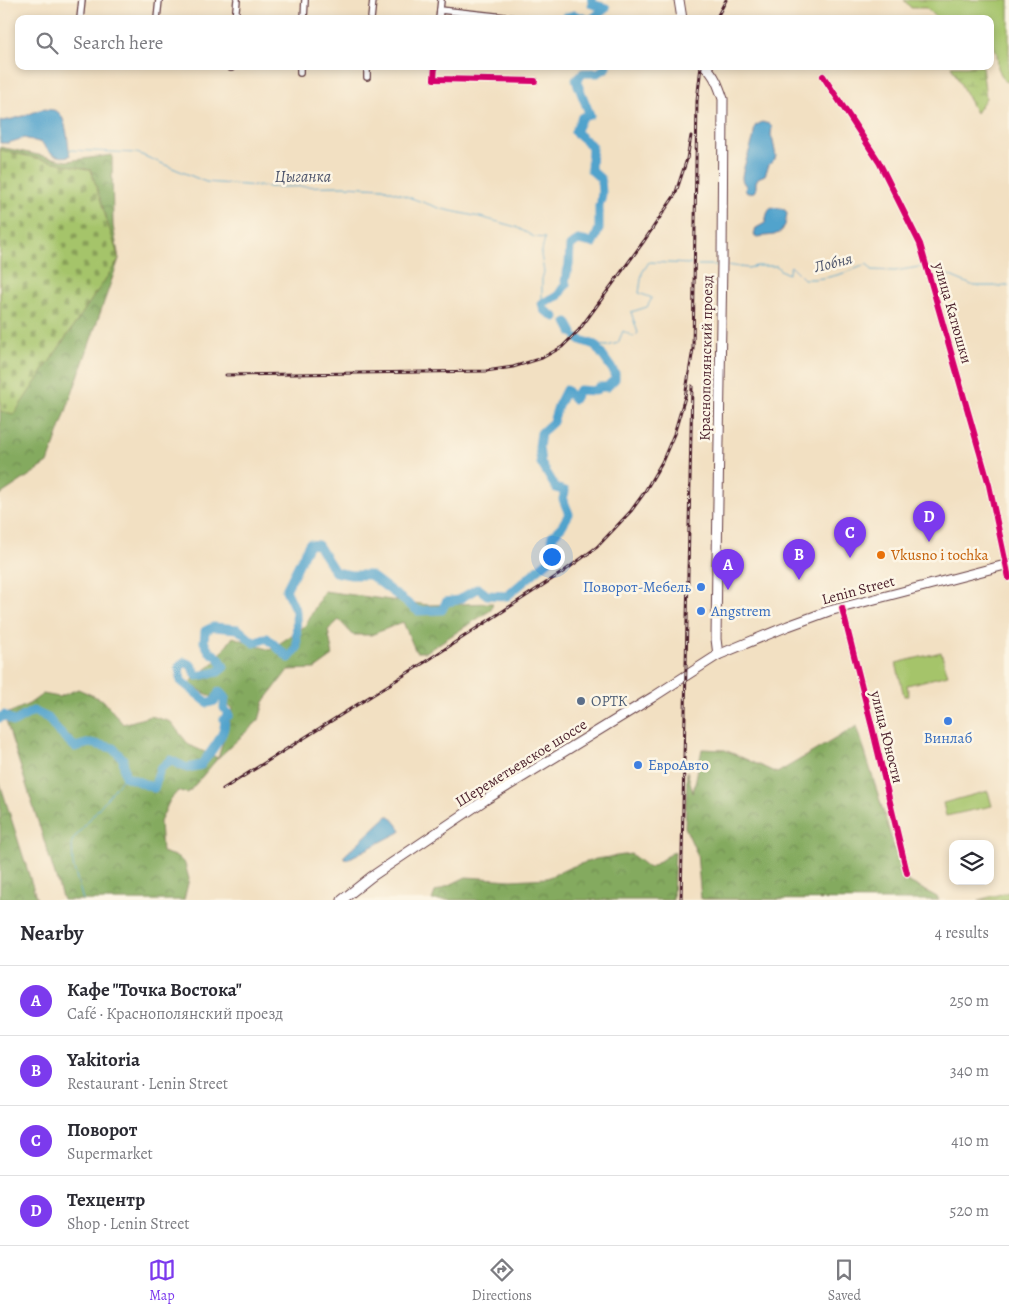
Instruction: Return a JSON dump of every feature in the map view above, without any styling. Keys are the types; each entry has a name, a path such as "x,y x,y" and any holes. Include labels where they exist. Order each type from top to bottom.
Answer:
{"main road":[{"path":"679,0 681,15"},
{"name":"Краснополянский проезд","path":"708,70 719,86 723,100 716,560 716,640 718,655"},
{"name":"Lenin Street","path":"718,655 788,626 842,608 1008,565"},
{"name":"Шереметьевское шоссе","path":"342,900 372,876 485,800 718,655"}],"street":[{"path":"80,15 82,0"},
{"path":"158,15 159,0"},
{"path":"235,15 237,0"},
{"path":"304,15 305,0"},
{"path":"371,15 373,0"},
{"path":"440,15 441,0"},
{"path":"440,10 486,15"},
{"path":"367,77 368,70"},
{"path":"435,70 434,79 535,82"},
{"name":"улица Катюшки","path":"823,76 879,162 920,244 989,484 1008,565 1009,578"},
{"name":"улица Юности","path":"842,608 907,873"}],"green space":[{"path":"904,0 1009,0 1009,82 1004,81 998,68 994,46 994,15 933,15 926,8 911,8"},
{"path":"953,70 982,70 986,98 976,113"},
{"path":"0,147 67,161 112,155 113,226 119,259 48,463 0,495"},
{"path":"0,150 91,170 119,259 14,414 0,411"},
{"path":"324,591 428,605 493,603 491,610 426,652 416,652 403,622 371,635 353,635 339,620 328,630 333,656 315,669 288,670 264,702 259,720 218,758 233,708 190,684 194,678 213,664 233,637 270,650 305,626"},
{"path":"941,652 948,675 907,685 909,696 904,696 896,663"},
{"path":"78,689 103,700 123,724 151,716 171,722 189,745 218,758 188,793 178,791 170,800 160,822 162,852 178,857 185,864 189,879 184,900 63,900 4,715 29,704 43,694 59,697"},
{"path":"857,726 904,879 937,897 939,900 701,899 697,854 685,827 687,771 693,793 702,749 725,750 777,773"},
{"path":"0,783 37,900 0,900"},
{"path":"988,791 992,806 946,816 943,803"},
{"path":"675,851 673,900 432,900 435,892 466,877 512,880 547,878 571,867 596,859 631,854 649,868"},
{"path":"1009,892 1009,900 978,900"}],"water":[{"path":"44,109 55,110 63,118 70,156 57,156 42,143 24,138 8,143 0,143 0,120 12,119"},
{"path":"762,122 772,127 771,135 776,156 769,165 765,175 758,178 754,192 747,193 745,190 746,186 742,180 743,171 755,126"},
{"path":"772,207 786,211 785,225 781,232 774,235 757,237 754,235 756,228 765,223 768,211"},
{"path":"387,816 390,816 397,824 401,830 400,832 346,860 344,856"}],"waterway":[{"path":"592,0 592,4 606,8 597,15"},
{"path":"601,200 601,179 591,170 592,146 575,132 582,117 590,115 576,80 583,73 598,73 603,70"},
{"name":"Цыганка","path":"69,150 137,153 206,182 270,187 345,186 383,188 442,209 516,227 534,237 545,238 541,255 544,272 542,279 542,303"},
{"path":"555,317 544,310 542,303 558,296 566,285 565,280 569,265 570,246 578,240 593,243 599,229 599,206"},
{"name":"Лобня","path":"595,345 607,346 618,343 623,331 634,337 638,333 631,312 647,307 652,298 639,293 642,273 649,262 691,264"},
{"name":"Лобня","path":"726,265 748,268 777,266 788,274 791,266 804,279 836,275 867,264 872,270 895,271 925,266"},
{"name":"Лобня","path":"698,265 717,265"},
{"name":"Лобня","path":"929,267 974,286 1009,286"},
{"path":"567,322 573,333"},
{"path":"0,718 4,715 14,722 33,711 48,718 57,730 75,747 90,743 113,748 123,759 125,776 154,788 160,769 170,760 187,768 201,765 221,737 224,719 229,715 224,708 225,697 219,692 215,701 208,703 181,681 179,667 184,662 191,665 197,676 218,672 224,667 219,658 209,651 204,642 205,631 213,627 238,629 254,643 267,638 289,658 297,648 296,611 286,590 309,544 318,545 335,572 351,575 370,575 418,611 442,610 446,602 458,600 478,588 487,595 507,596 555,555 552,536 562,526 569,514 563,499 565,491 556,488 541,463 539,447 541,433 553,422 566,390 574,399 579,390 595,391 599,387 607,387 615,379 615,373 595,345 578,339"},
{"path":"83,900 73,865 72,841 125,776"}],"railway":[{"path":"718,15 726,0"},
{"path":"223,789 425,662 563,572 597,547 631,511 644,493 662,462 674,434 685,397 693,349 697,101 701,70"},
{"path":"226,375 486,371 513,367 542,358 562,347 579,330 675,195 687,159 691,136"},
{"path":"681,900 692,386"}],"cycle path":[{"path":"435,70 434,79 535,81"},
{"path":"823,76 879,162 920,244 989,485 1009,578"},
{"path":"842,608 907,873"}],"place":[{"name":"Техцентр","path":"929,542"},
{"name":"Vkusno i tochka","path":"881,555"},
{"name":"Поворот","path":"850,558"},
{"name":"Yakitoria","path":"799,580"},
{"name":"Поворот-Мебель","path":"701,587"},
{"name":"Кафе \"Точка Востока\"","path":"728,590"},
{"name":"Angstrem","path":"701,611"},
{"name":"ОРТК","path":"581,701"},
{"name":"Винлаб","path":"948,721"},
{"name":"ЕвроАвто","path":"638,765"}]}
